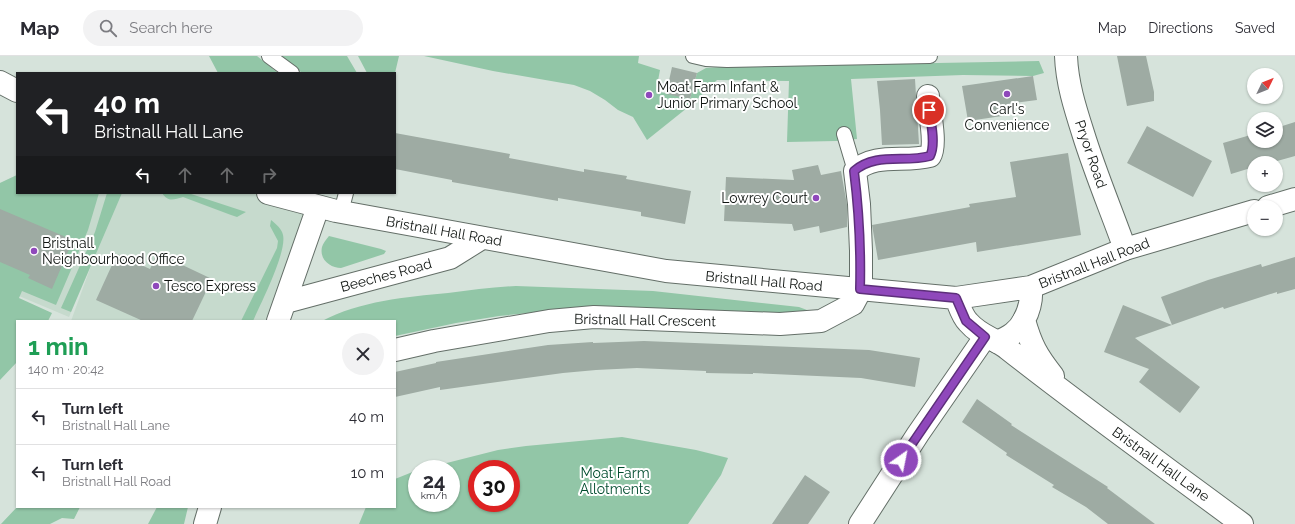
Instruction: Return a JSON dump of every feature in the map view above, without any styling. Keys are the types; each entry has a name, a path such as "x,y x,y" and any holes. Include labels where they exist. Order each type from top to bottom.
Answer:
{"street":[{"name":"Pryor Road","path":"1066,56 1071,96 1091,158 1125,249"},
{"path":"0,82 16,90"},
{"path":"860,289 861,251 859,204 854,171 872,160 900,160 930,156 932,153 932,137 928,96"},
{"name":"Bristnall Hall Road","path":"272,194 318,206 344,202 482,238 666,271 956,298 1031,287 1125,249 1247,213"},
{"path":"1283,203 1295,199"},
{"name":"Beeches Road","path":"282,312 318,206"},
{"name":"Beeches Road","path":"282,312 450,258 482,238"},
{"path":"860,524 918,434 991,339 1009,337 1020,327 1028,313 1032,298 1031,287"},
{"name":"Bristnall Hall Crescent","path":"396,350 434,341 549,321 594,317 780,324 821,321 853,304 860,289"},
{"name":"Bristnall Hall Lane","path":"956,298 966,321 1242,524"},
{"name":"Bristnall Hall Lane","path":"1024,320 1029,338 1038,357 1059,383 1080,404"},
{"path":"205,524 210,508"}],"lane":[{"path":"269,56 291,72"},
{"path":"693,56 706,59 727,60 930,56"},
{"path":"844,134 854,171"}],"shaded area":[{"path":"16,175 16,194 272,194 318,207 278,320 71,320 92,263 69,317 0,288 0,183"}],"green space":[{"path":"209,56 257,56 277,72 217,72"},
{"path":"282,56 347,56 356,72 301,72"},
{"path":"358,56 399,56 395,72 366,72"},
{"name":"Moat Farm Infant & Junior Primary School","path":"424,56 639,56 638,63 660,70 656,91 690,99 697,73 706,68 1039,61 1044,73 1033,76 963,75 851,79 857,139 836,141 787,142 789,81 717,80 692,104 647,140 633,117 618,110 590,91 574,85 493,71"},
{"path":"16,175 16,194 99,194 88,230 56,305 22,291 19,298 52,313 48,320 16,320 16,363 0,380 0,183"},
{"path":"107,194 122,194 71,312 61,308 95,232"},
{"path":"163,194 191,194 246,212 237,217 183,197 169,199"},
{"path":"271,220 283,235 281,253 253,320 241,320 277,248 278,241 270,226"},
{"path":"329,236 386,251 384,254 341,268 333,267 322,256 322,246"},
{"path":"516,286 653,291 799,307 807,310 801,313 766,313 601,306 499,316 456,323 396,336 396,320 324,320 367,304 416,296"},
{"name":"Moat Farm Allotments","path":"622,437 696,450 728,458 721,475 688,524 359,524 366,508 396,508 396,479 408,474 408,512 460,512 460,460 459,460 498,450 526,446"},
{"path":"16,508 80,508 74,519 62,518 50,524 1,524"},
{"path":"156,508 188,508 184,524 148,524"}],"building":[{"path":"1117,56 1146,56 1154,92 1154,101 1127,106"},
{"path":"672,67 697,73 690,99 666,94"},
{"path":"1033,76 1037,100 1007,104 1009,115 968,121 962,86"},
{"path":"915,79 919,144 882,145 877,81"},
{"path":"1295,122 1295,156 1283,159 1283,156 1247,156 1247,169 1231,174 1223,143 1247,136 1247,148 1283,148 1283,126"},
{"path":"1147,126 1212,161 1193,197 1127,163"},
{"path":"396,133 510,154 509,158 584,172 584,169 627,176 626,179 691,191 685,224 641,216 641,212 558,198 558,201 452,182 452,180 396,169"},
{"path":"1068,153 1081,235 977,252 976,242 878,260 872,225 970,207 969,204 1016,197 1010,162"},
{"path":"818,165 821,175 841,171 847,205 847,227 820,233 819,226 794,231 792,224 724,221 726,177 794,180 792,170"},
{"name":"Bristnall Neighbourhood Office","path":"0,209 73,240 52,289 28,278 30,275 0,262"},
{"name":"Tesco Express","path":"157,253 212,279 192,320 141,320 96,300 117,254 150,269"},
{"path":"1295,257 1295,289 1277,294 1277,292 1224,309 1223,307 1172,325 1161,297 1208,280 1261,264 1262,267"},
{"path":"1123,305 1172,325 1135,338 1200,387 1180,413 1139,382 1149,369 1104,352"},
{"path":"644,341 869,350 920,358 915,387 861,378 753,373 706,373 706,371 637,368 563,373 440,390 440,387 396,397 396,372 436,362 548,345"},
{"path":"977,399 1012,424 1011,425 1108,487 1107,488 1155,524 1108,524 1086,507 1052,487 1054,485 1006,455 1007,453 962,422"},
{"path":"805,475 830,492 808,524 772,524"}],"place":[{"name":"Carl's Convenience","path":"1007,94"},
{"name":"Moat Farm Infant & Junior Primary School","path":"649,95"},
{"name":"Lowrey Court","path":"816,198"},
{"name":"Bristnall Neighbourhood Office","path":"34,251"},
{"name":"Tesco Express","path":"156,286"}],"route":[{"path":"901,460 985,337 966,321 956,298 860,289 861,251 859,204 854,171 872,160 900,160 930,156 932,153 932,137 929,110"}]}
